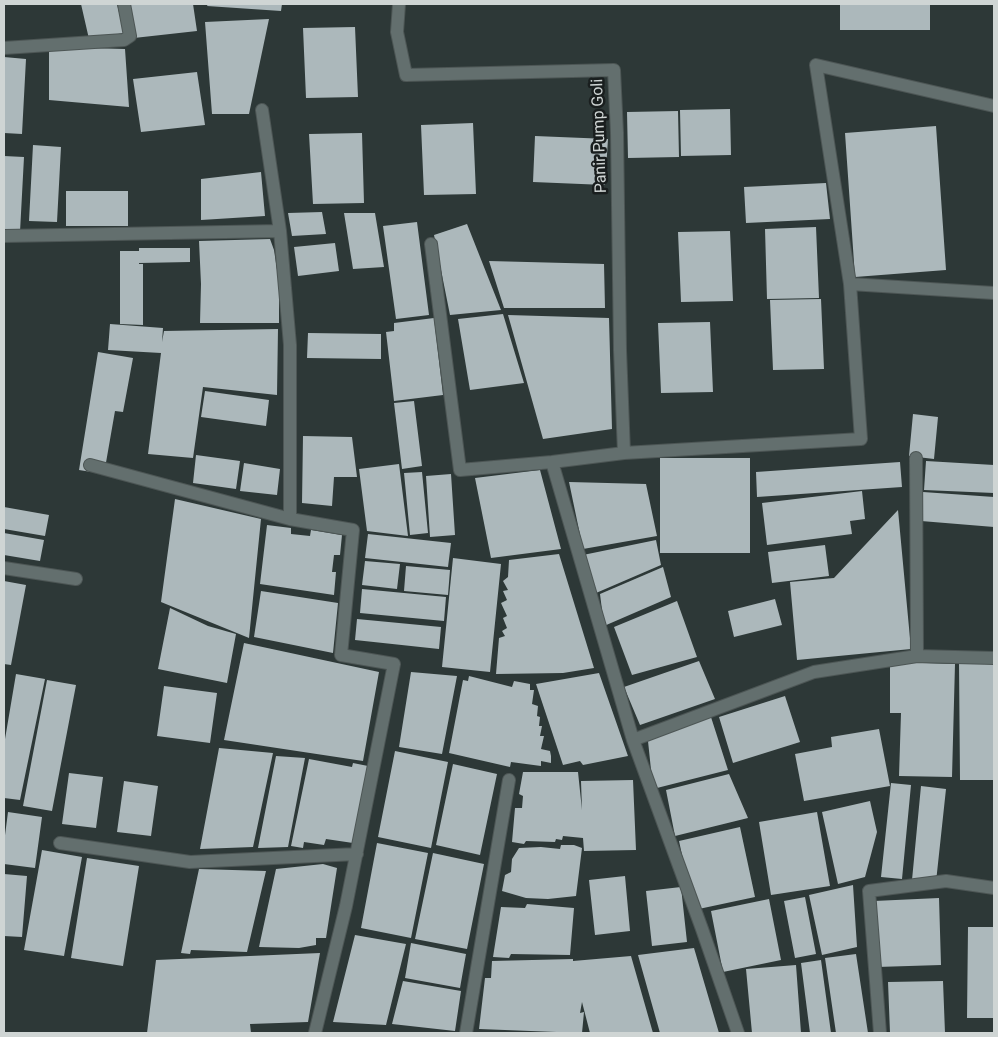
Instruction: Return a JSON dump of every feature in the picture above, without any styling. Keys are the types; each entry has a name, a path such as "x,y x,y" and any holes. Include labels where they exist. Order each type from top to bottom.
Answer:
{"street":[{"path":"4,48 124,40 130,36 124,4"},
{"name":"Panir Pump Goli","path":"399,4 398,32 406,75 614,70 624,453"},
{"path":"431,244 460,470 552,462 624,453 861,439 850,284 816,65 994,106"},
{"path":"262,110 280,231 290,345 290,519"},
{"path":"4,236 280,231"},
{"path":"850,284 994,293"},
{"path":"916,458 917,656"},
{"path":"552,462 633,740 738,1033"},
{"path":"90,465 290,519 353,530 341,655 394,664 346,906 315,1033"},
{"path":"4,568 76,579"},
{"path":"633,740 814,672 917,656 994,658"},
{"path":"466,1033 509,780"},
{"path":"60,843 190,862 357,854"},
{"path":"880,1033 869,891 946,881 994,888"}],"building":[{"path":"81,4 117,4 124,33 89,39"},
{"path":"129,4 193,4 197,31 134,38"},
{"path":"208,4 282,4 281,11 207,6"},
{"path":"840,4 930,4 930,30 840,30"},
{"path":"269,19 249,114 212,114 205,22"},
{"path":"355,27 358,97 306,98 303,28"},
{"path":"49,47 125,49 129,107 49,100"},
{"path":"4,57 26,59 22,134 4,133"},
{"path":"197,72 205,125 141,132 133,79"},
{"path":"730,109 731,155 681,156 680,110"},
{"path":"678,111 679,157 628,158 627,112"},
{"path":"473,123 476,194 424,195 421,125"},
{"path":"936,126 946,270 855,277 845,133"},
{"path":"362,133 364,203 313,204 309,134"},
{"path":"535,136 608,139 605,185 533,182"},
{"path":"33,145 61,147 57,222 29,221"},
{"path":"4,156 24,157 20,232 4,231"},
{"path":"261,172 265,216 201,220 201,179"},
{"path":"826,183 830,219 746,223 744,187"},
{"path":"66,191 128,191 128,226 66,226"},
{"path":"322,212 326,234 292,236 288,213"},
{"path":"344,213 375,213 384,267 353,269"},
{"path":"417,222 429,315 396,319 383,226"},
{"path":"467,224 501,310 450,315 434,235"},
{"path":"816,227 819,298 767,299 765,229"},
{"path":"730,231 733,301 681,302 678,232"},
{"path":"270,239 274,250 279,283 279,323 200,323 199,241"},
{"path":"335,243 339,271 298,276 294,247"},
{"path":"139,248 190,248 190,262 139,263 143,264 143,325 120,324 120,251 139,251"},
{"path":"489,261 604,264 605,308 504,308"},
{"path":"821,299 824,369 773,370 770,300"},
{"path":"503,314 524,383 470,390 458,319"},
{"path":"508,315 609,318 612,429 543,439"},
{"path":"434,318 443,395 394,401 386,332 394,331 394,323"},
{"path":"710,322 713,392 661,393 658,323"},
{"path":"110,324 163,328 162,342 164,331 278,329 277,395 203,387 193,458 148,454 161,353 108,350"},
{"path":"308,333 381,334 381,359 307,358"},
{"path":"98,352 133,358 123,412 115,411 104,474 79,470"},
{"path":"205,391 269,400 266,426 201,417"},
{"path":"414,401 422,466 402,469 394,403"},
{"path":"913,414 938,417 934,459 909,456"},
{"path":"303,436 352,437 357,477 334,477 332,506 302,503"},
{"path":"196,455 240,461 236,489 193,483"},
{"path":"660,458 750,458 750,553 660,553"},
{"path":"926,461 994,465 994,493 924,490"},
{"path":"900,462 902,487 757,497 756,472"},
{"path":"244,463 280,469 277,495 240,491"},
{"path":"399,464 408,536 367,531 359,469"},
{"path":"540,470 561,549 491,558 475,478"},
{"path":"422,472 428,533 410,535 404,473"},
{"path":"451,474 455,535 430,537 426,476"},
{"path":"569,482 646,484 657,536 583,549"},
{"path":"862,491 865,519 850,521 852,534 767,545 762,503"},
{"path":"923,492 994,497 994,527 921,521"},
{"path":"175,499 261,519 249,638 161,602"},
{"path":"4,507 49,515 45,536 4,529"},
{"path":"898,510 911,649 797,660 790,582 834,578"},
{"path":"267,525 291,528 291,534 310,536 311,530 342,535 340,555 334,555 332,572 336,572 334,595 260,584"},
{"path":"4,533 44,540 40,561 4,555"},
{"path":"368,534 451,543 448,567 365,558"},
{"path":"656,540 661,565 596,593 583,555"},
{"path":"825,545 829,576 772,583 768,552"},
{"path":"559,554 594,668 563,673 496,674 499,638 505,636 502,631 507,628 503,618 507,616 501,603 507,600 503,591 508,590 503,581 508,577 509,560"},
{"path":"453,558 501,564 490,672 442,667"},
{"path":"365,561 400,564 397,589 362,585"},
{"path":"406,566 450,570 448,595 404,591"},
{"path":"663,567 671,597 604,626 600,594"},
{"path":"4,581 26,585 11,665 4,664"},
{"path":"362,589 446,597 444,621 360,613"},
{"path":"261,591 338,603 333,653 254,637"},
{"path":"775,599 782,625 734,637 728,611"},
{"path":"677,601 697,657 632,675 614,627"},
{"path":"170,608 208,626 236,634 227,683 158,669"},
{"path":"357,619 441,627 439,649 355,640"},
{"path":"244,643 379,672 363,761 224,740"},
{"path":"699,661 715,699 640,725 624,687"},
{"path":"890,662 955,664 952,777 899,776 901,713 890,713"},
{"path":"959,663 994,663 994,780 960,780"},
{"path":"411,672 457,676 442,754 399,747"},
{"path":"599,673 628,756 583,765 580,761 563,765 536,684"},
{"path":"16,674 45,679 20,800 4,798 4,745"},
{"path":"469,676 512,687 514,681 530,684 530,690 534,690 532,704 538,706 539,726 542,726 540,736 544,736 541,749 550,751 551,763 541,761 541,766 511,762 510,767 449,753 463,680 468,681"},
{"path":"47,680 76,685 52,811 23,806"},
{"path":"164,686 217,693 210,743 157,736"},
{"path":"785,696 800,742 733,763 719,717"},
{"path":"710,714 728,770 653,789 648,741"},
{"path":"879,729 890,786 804,801 795,754 832,747 831,737"},
{"path":"219,748 273,753 253,847 200,849"},
{"path":"395,751 448,762 431,848 378,837"},
{"path":"276,756 305,758 288,847 258,848"},
{"path":"309,759 352,767 353,763 368,766 353,843 326,839 324,845 304,842 303,848 291,846"},
{"path":"453,764 497,774 480,855 436,845"},
{"path":"523,772 578,772 582,810 581,781 633,780 636,850 584,851 583,838 563,836 562,840 556,839 555,842 526,841 524,844 512,842 515,808 522,808 523,796 519,794"},
{"path":"69,773 103,777 96,828 62,824"},
{"path":"729,774 748,818 675,836 666,790"},
{"path":"124,781 158,786 151,836 117,832"},
{"path":"891,783 911,785 902,879 881,877"},
{"path":"921,786 946,789 936,882 912,880"},
{"path":"870,801 877,832 865,877 838,884 822,812"},
{"path":"8,812 42,817 35,868 4,864 4,843"},
{"path":"817,812 830,886 771,895 759,822"},
{"path":"740,827 755,897 694,910 679,841"},
{"path":"377,843 428,853 411,938 361,928"},
{"path":"561,845 574,845 582,848 576,896 548,899 526,898 502,891 505,875 511,872 512,859 519,848 541,847 560,849"},
{"path":"42,850 82,857 64,956 24,950"},
{"path":"433,853 484,864 467,949 415,939"},
{"path":"87,858 139,866 123,966 71,958"},
{"path":"323,864 337,868 326,938 316,938 316,945 299,948 259,947 276,869"},
{"path":"199,869 266,871 247,952 191,950 190,954 181,953"},
{"path":"4,874 27,876 22,937 4,936"},
{"path":"625,876 630,931 595,935 589,880"},
{"path":"853,885 857,947 822,955 809,895"},
{"path":"681,887 687,942 652,946 646,891"},
{"path":"805,897 816,954 795,958 784,901"},
{"path":"939,898 941,965 877,967 874,901"},
{"path":"769,899 781,960 723,972 711,911"},
{"path":"527,904 574,908 570,955 511,954 509,958 493,957 501,907 525,908"},
{"path":"968,927 994,927 994,1018 967,1018"},
{"path":"355,935 406,944 386,1025 333,1022"},
{"path":"411,943 466,954 460,988 405,978"},
{"path":"694,948 719,1033 660,1033 638,955"},
{"path":"320,953 308,1022 250,1024 251,1033 147,1033 156,960"},
{"path":"856,954 868,1033 836,1033 825,958"},
{"path":"631,956 653,1033 590,1033 582,1002 580,1013 584,1012 582,1033 479,1029 485,978 491,978 492,961 573,959 573,961"},
{"path":"821,960 831,1033 810,1033 801,963"},
{"path":"796,965 801,1033 752,1033 746,969"},
{"path":"403,981 461,991 455,1031 392,1024"},
{"path":"943,981 945,1033 890,1033 888,982"}]}
